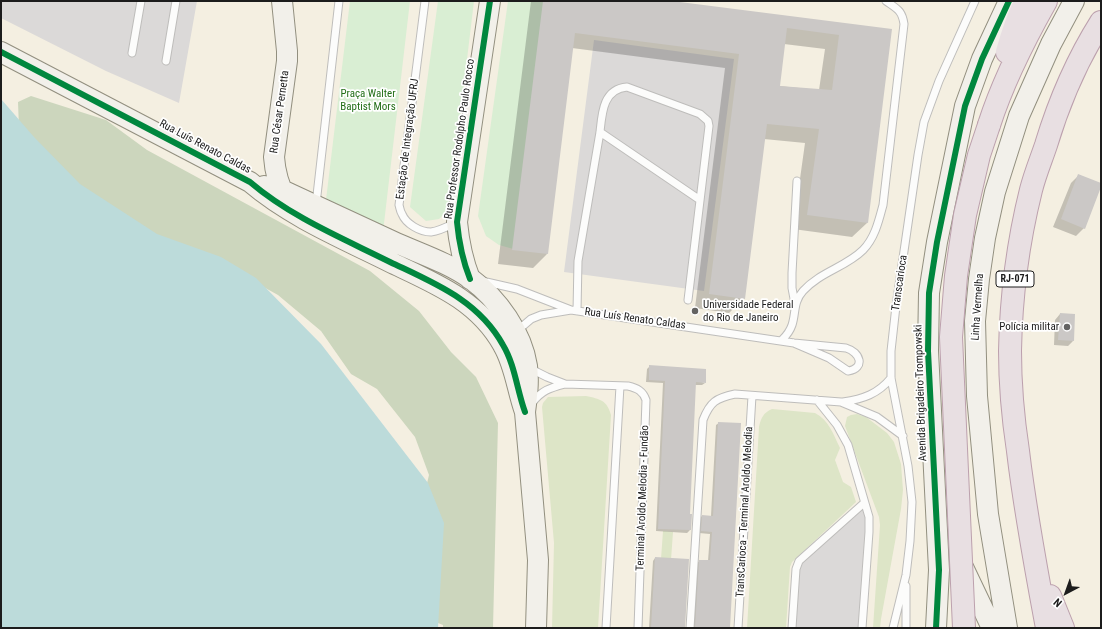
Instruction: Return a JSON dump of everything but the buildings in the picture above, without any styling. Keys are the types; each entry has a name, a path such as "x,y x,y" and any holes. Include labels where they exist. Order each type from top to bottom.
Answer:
{"highway":[{"path":"991,120 1012,34 1026,1"},
{"path":"964,628 951,337 956,276 965,215 979,155 1012,65 1027,34 1046,1"},
{"name":"RJ-071","path":"1047,628 1032,551 1012,409 1010,352 1012,299 1020,242 1031,188 1050,131 1070,80 1101,22"},
{"path":"1032,551 1063,628"}],"street":[{"name":"Rua César Pernetta","path":"282,1 287,61 274,157 275,171 287,201 299,217"},
{"name":"Rua Professor Rodolpho Paulo Rocco","path":"472,280 463,262 458,242 458,222 490,1"},
{"name":"Avenida Brigadeiro Trompowski","path":"936,628 939,570 928,351 929,293 937,242 965,106 982,59 1009,1"},
{"name":"Linha Vermelha","path":"1007,628 988,514 977,396 975,321 979,280 985,238 995,192 1019,116 1051,44 1074,1"},
{"name":"Rua Luís Renato Caldas","path":"1,52 250,182 264,194 299,217 450,291 466,302 490,325 504,346 525,412"},
{"name":"Rua Luís Renato Caldas","path":"250,182 282,190 445,265 472,280"},
{"path":"472,280 501,310 515,332 527,367 528,389 525,412 538,560 536,628"},
{"path":"935,486 956,552 992,628"}],"lane":[{"path":"132,53 141,1"},
{"path":"166,61 176,1"},
{"path":"316,206 339,1"},
{"name":"Estação de Integração UFRJ","path":"425,1 399,205 401,214 406,220 421,230 430,232 458,222"},
{"path":"795,304 803,291 822,274 852,259 864,249 874,233 884,205 904,24 900,11 886,1"},
{"name":"Transcarioca","path":"906,628 906,575 910,541 912,502 903,436 891,378 891,351 896,306 924,122 939,81 975,1"},
{"path":"574,311 578,261 600,132 602,111 606,100 613,92 620,88 627,87 700,114 708,121 688,300"},
{"path":"600,132 700,200"},
{"path":"782,340 792,325 795,304 792,288 792,273 797,181"},
{"name":"Rua Luís Renato Caldas","path":"472,280 485,281 517,289 574,311 782,340 794,343 846,348 854,350 860,361 858,367 848,371 829,358 794,343"},
{"name":"Rua Luís Renato Caldas","path":"515,332 531,319 541,315 574,311"},
{"name":"Terminal Aroldo Melodia - Fundão","path":"527,367 565,384"},
{"path":"690,628 703,420 708,408 713,402 722,396 735,394 841,402 866,397 877,392 886,385 891,378"},
{"name":"Terminal Aroldo Melodia - Fundão","path":"525,412 546,389 565,384 636,388 641,391 646,400 638,628"},
{"path":"606,628 620,386"},
{"name":"TransCarioca - Terminal Aroldo Melodia","path":"738,628 752,396"},
{"path":"817,400 838,425 848,445 868,517 869,532 862,628"},
{"path":"841,402 877,417 903,436"},
{"path":"792,628 796,569 799,561 864,503"},
{"name":"Transcarioca","path":"893,628 906,575"}],"shaded area":[{"name":"Universidade Federal do Rio de Janeiro","path":"1,1 1101,1 1101,628 438,628 444,523 428,483 321,344 256,278 34,137 1,99"},
{"path":"1,1 197,1 179,103 106,71 1,18"},
{"path":"594,40 734,59 704,291 564,272"},
{"path":"864,503 869,517 862,628 792,628 799,561"}],"green space":[{"name":"Praça Walter Baptist Mors","path":"350,1 410,1 383,232 326,200"},
{"name":"Praça Walter Baptist Mors","path":"438,1 474,1 449,209 439,219 426,221 410,207"},
{"path":"508,1 551,1 517,250 499,245 486,236 478,216"},
{"path":"31,96 106,120 147,150 370,271 419,311 451,352 476,377 498,423 493,628 443,628 443,625 418,615 412,546 429,475 415,437 377,389 351,374 321,331 278,295 238,273 136,237 19,128 18,102"},
{"path":"586,396 595,398 605,403 611,415 598,628 552,628 554,543 542,407 543,403 548,397"},
{"path":"772,409 815,413 824,419 840,448 835,460 843,482 851,487 856,502 792,562 790,567 786,628 747,628 759,427 763,416 766,412"},
{"path":"857,414 866,417 887,433 894,442 901,464 903,490 901,509 880,628 873,628 880,525 879,517 845,426 847,417"},
{"path":"663,531 673,532 671,560 661,559"}],"water":[{"path":"1,99 34,137 80,184 157,234 221,257 256,278 321,344 428,483 444,523 438,628 1,628"}],"cycle path":[{"path":"470,279 461,251 457,222 490,1"},
{"path":"936,628 939,570 928,351 929,293 937,242 965,106 982,59 1009,1"},
{"path":"1,52 250,182 282,206 317,226 454,294 481,316 493,329 503,345 513,369 525,412"}],"place":[{"name":"Universidade Federal do Rio de Janeiro","path":"695,311"},
{"name":"Polícia militar","path":"1067,327"}]}
